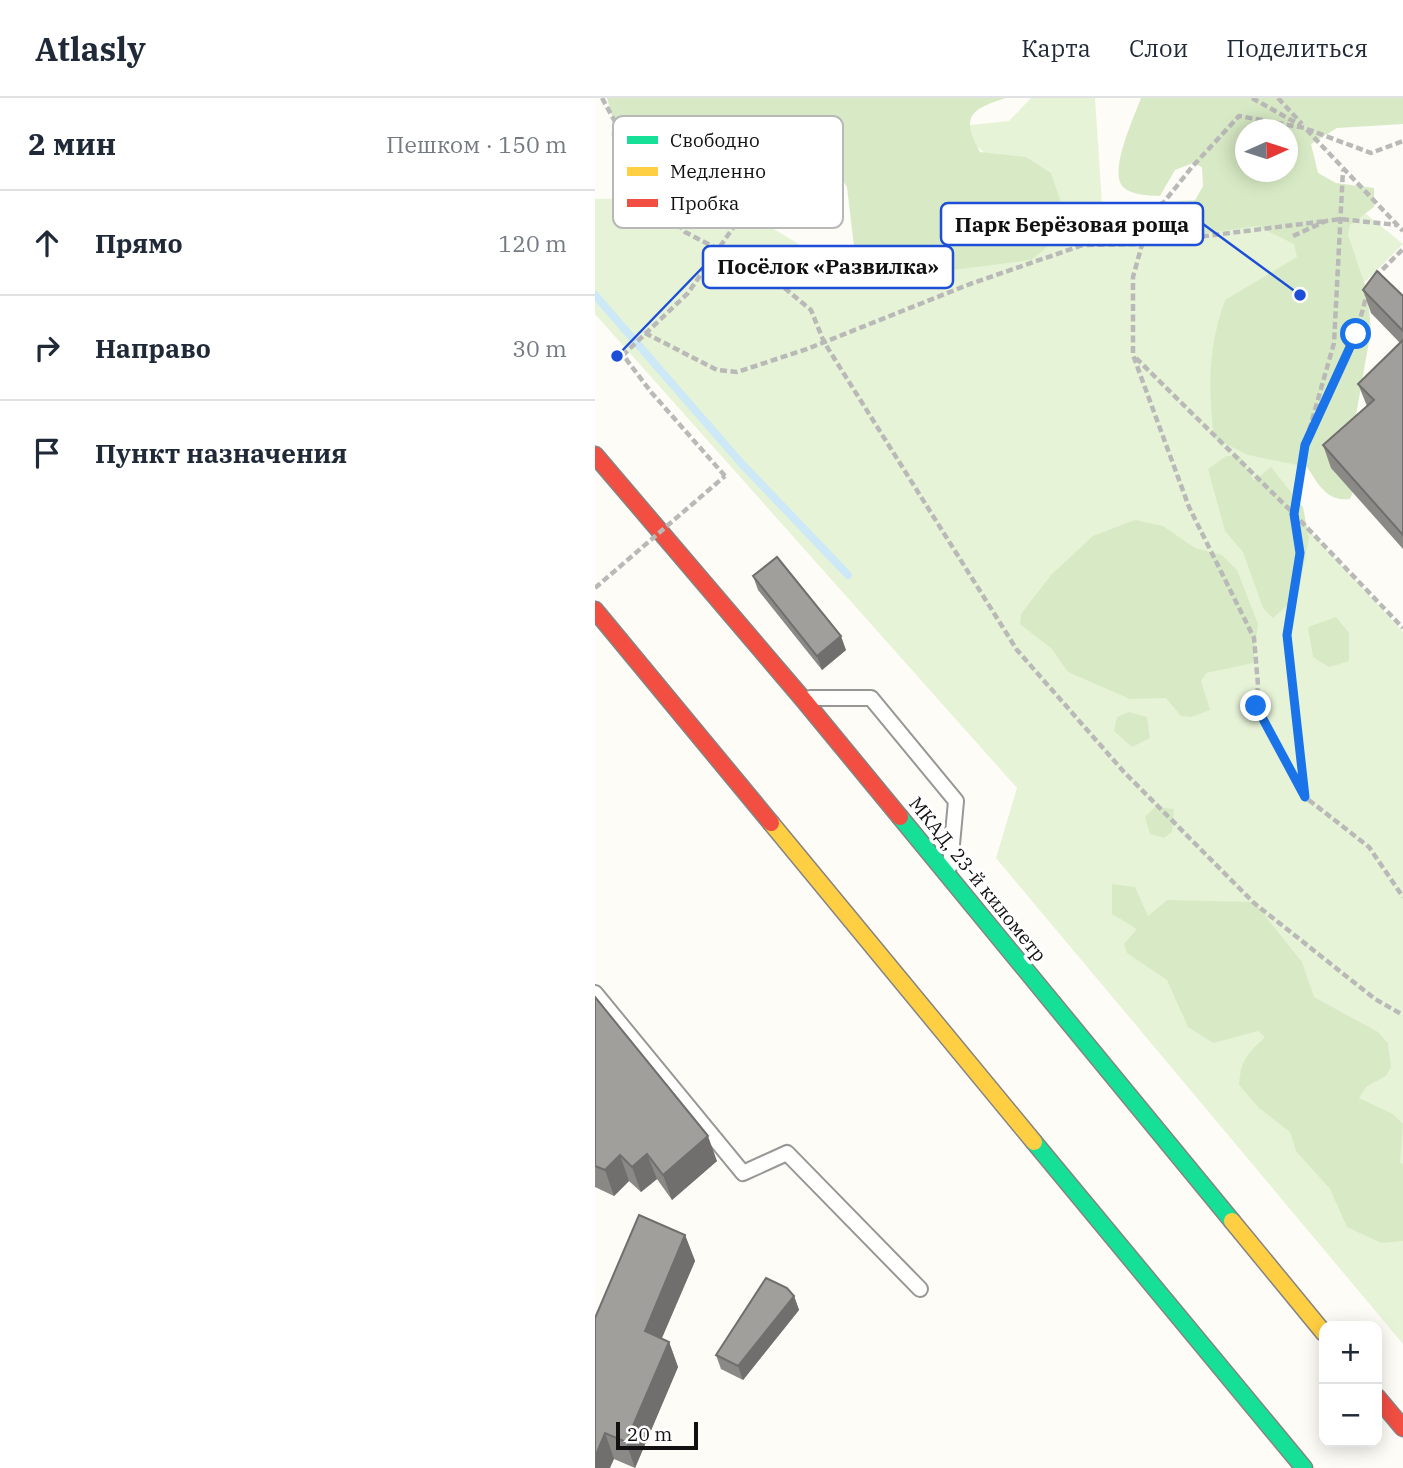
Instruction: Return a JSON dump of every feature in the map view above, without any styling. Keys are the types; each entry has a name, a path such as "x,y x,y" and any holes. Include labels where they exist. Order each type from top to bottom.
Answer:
{"highway":[{"name":"МКАД, 23-й километр","path":"595,455 802,698 1319,1327"},
{"path":"595,610 1304,1468"},
{"path":"1382,1402 1403,1429"}],"lane":[{"path":"802,698 871,698 956,801 949,876"},
{"path":"595,993 743,1173 787,1153 920,1289"},
{"path":"1275,1434 1276,1457"}],"path":[{"path":"602,98 613,118"},
{"path":"1252,98 1304,128 1371,153 1403,141"},
{"path":"1278,98 1403,231"},
{"path":"645,333 717,370 737,372 824,342 970,284 1083,245 1128,226 1164,202 1239,116 1304,128"},
{"path":"1305,797 1287,635 1300,553 1294,514 1305,445 1334,343 1343,169"},
{"path":"1151,211 1133,277 1133,355 1189,506 1255,638 1258,685 1256,706 1305,797 1369,847 1403,897"},
{"path":"1083,245 1142,244 1340,219 1398,225"},
{"path":"1293,236 1326,221"},
{"path":"681,228 717,250 770,276 811,310 824,342 1017,650 1124,772 1254,903 1375,999 1403,1015"},
{"path":"595,588 725,476 651,392 623,355 688,293 732,228"},
{"path":"1305,445 1356,334 1370,282 1403,249"},
{"path":"1133,355 1294,514 1403,628"}],"shaded area":[{"path":"847,140 858,170 843,176 843,141"}],"green space":[{"path":"607,98 1006,98 984,106 972,116 971,130 980,152 1026,157 1051,173 1064,211 1056,240 1031,260 921,274 895,289 874,289 855,255 847,187 843,181 843,116 613,116 613,119"},
{"path":"1031,98 1095,98 1102,205 1231,198 1333,187 1403,244 1362,285 1288,507 1403,632 1403,1344 996,858 1017,788 595,314 595,199 613,199 613,228 771,228 834,266 885,275 1009,172 952,127 1009,121"},
{"path":"1141,98 1403,98 1403,124 1337,128 1311,144 1318,173 1336,183 1374,188 1374,207 1350,225 1348,235 1367,291 1371,330 1355,421 1358,480 1350,499 1329,495 1307,467 1248,455 1214,438 1211,402 1212,351 1225,300 1297,257 1294,244 1257,226 1187,236 1179,229 1203,186 1202,167 1193,163 1175,170 1160,196 1136,194 1127,190 1119,180 1119,169"},
{"path":"1226,456 1240,456 1254,481 1271,467 1303,507 1309,538 1298,596 1273,618 1263,608 1243,552 1225,531 1208,469"},
{"path":"1135,520 1163,526 1195,548 1222,555 1237,570 1258,624 1253,663 1206,673 1201,681 1210,710 1191,717 1181,716 1166,698 1130,699 1068,672 1052,649 1020,624 1021,614 1051,575 1093,536"},
{"path":"1336,617 1349,633 1349,661 1329,667 1313,657 1308,627"},
{"path":"1129,712 1147,717 1150,738 1132,747 1114,731 1117,717"},
{"path":"1155,807 1174,809 1172,832 1164,838 1150,834 1145,817"},
{"path":"1112,884 1135,887 1148,916 1167,900 1254,902 1302,962 1314,997 1378,1032 1388,1043 1391,1067 1386,1076 1367,1086 1359,1098 1393,1114 1403,1124 1400,1162 1403,1165 1403,1241 1381,1243 1347,1227 1330,1189 1296,1151 1290,1132 1259,1108 1239,1085 1246,1058 1265,1037 1258,1031 1213,1043 1188,1027 1167,980 1127,953 1124,944 1137,929 1112,914"}],"building":[{"path":"1377,271 1403,296 1403,331 1363,290"},
{"path":"1403,340 1403,535 1323,445 1374,400 1358,384"},
{"path":"777,557 841,636 817,656 753,576"},
{"path":"595,997 708,1136 663,1175 647,1154 632,1167 620,1155 605,1170 595,1166"},
{"path":"639,1215 685,1235 645,1331 669,1342 626,1442 605,1433 595,1457 595,1318"},
{"path":"766,1278 787,1288 794,1296 738,1366 716,1355"}],"waterway":[{"path":"595,295 741,463 848,575"}],"traffic: fast":[{"path":"900,817 1232,1221"},
{"path":"1034,1142 1304,1468"}],"traffic: slow":[{"path":"771,823 1034,1142"},
{"path":"1232,1221 1319,1327"}],"traffic: jam":[{"path":"595,455 900,817"},
{"path":"595,610 771,823"},
{"path":"1382,1403 1403,1428"}],"place":[{"name":"Парк Берёзовая роща","path":"1300,295"},
{"name":"Посёлок «Развилка»","path":"617,356"}],"route":[{"path":"1256,706 1305,797 1287,635 1300,553 1294,514 1305,445 1356,334"}]}
